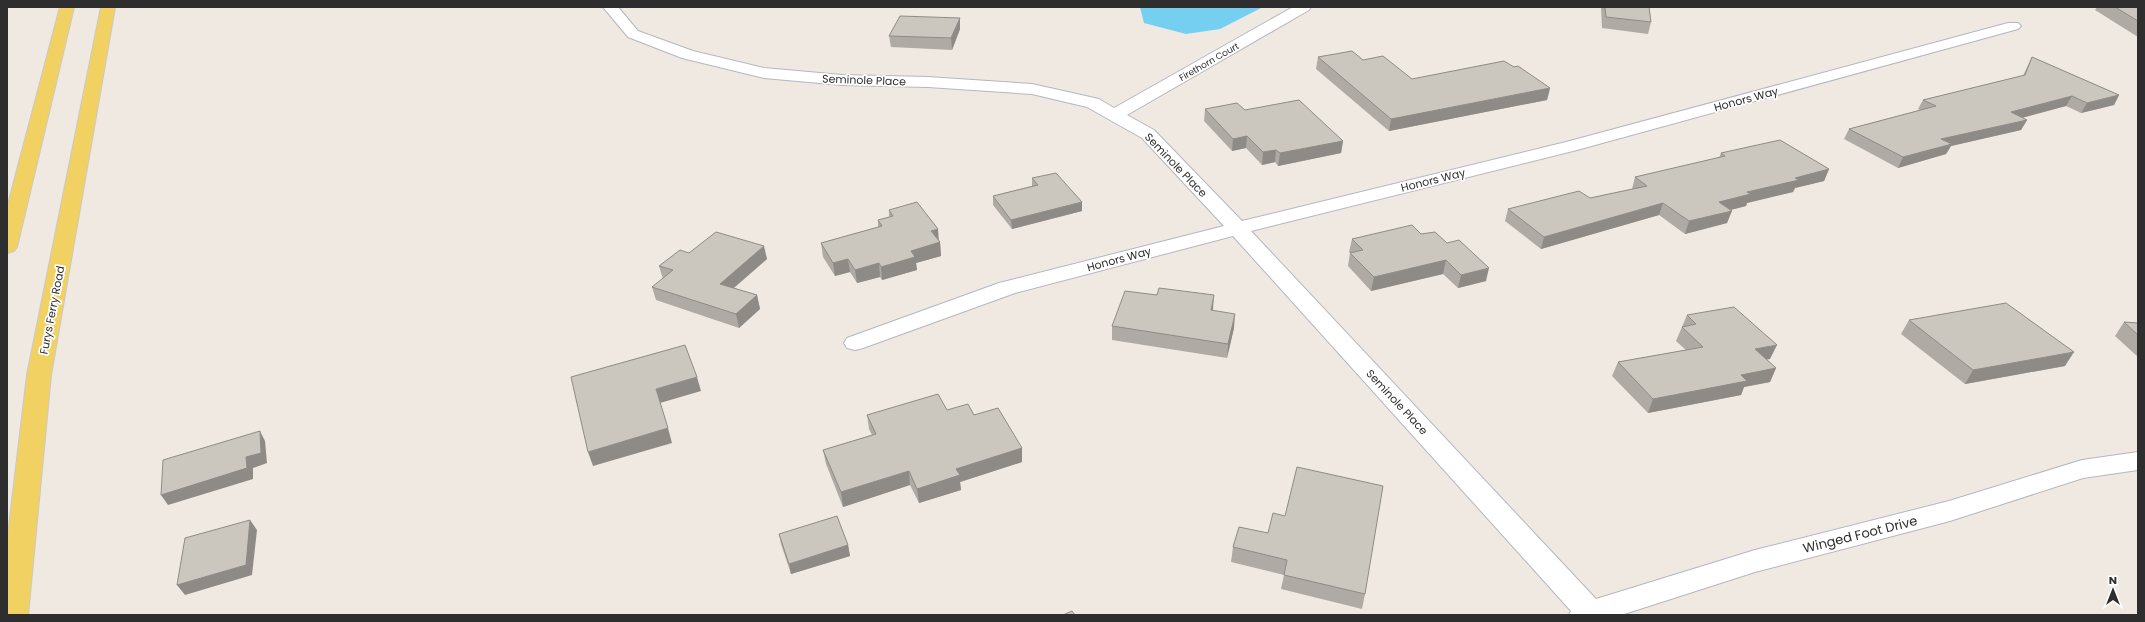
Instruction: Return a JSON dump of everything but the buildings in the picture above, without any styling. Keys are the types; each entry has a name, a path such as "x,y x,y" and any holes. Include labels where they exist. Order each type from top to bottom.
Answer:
{"main road":[{"path":"7,247 67,7"},
{"name":"Furys Ferry Road","path":"13,615 40,375 108,7"}],"street":[{"name":"Seminole Place","path":"610,7 633,34 688,55 764,73 842,80 928,82 1032,89 1093,103 1148,134 1238,229 1587,613"},
{"name":"Firethorn Court","path":"1114,115 1304,7"},
{"name":"Honors Way","path":"856,343 1007,288 1571,146 2013,26"},
{"name":"Winged Foot Drive","path":"1587,613 1755,561 1950,511 2082,469 2138,461"}],"water":[{"path":"1140,7 1263,7 1220,29 1186,34 1144,23"}]}
